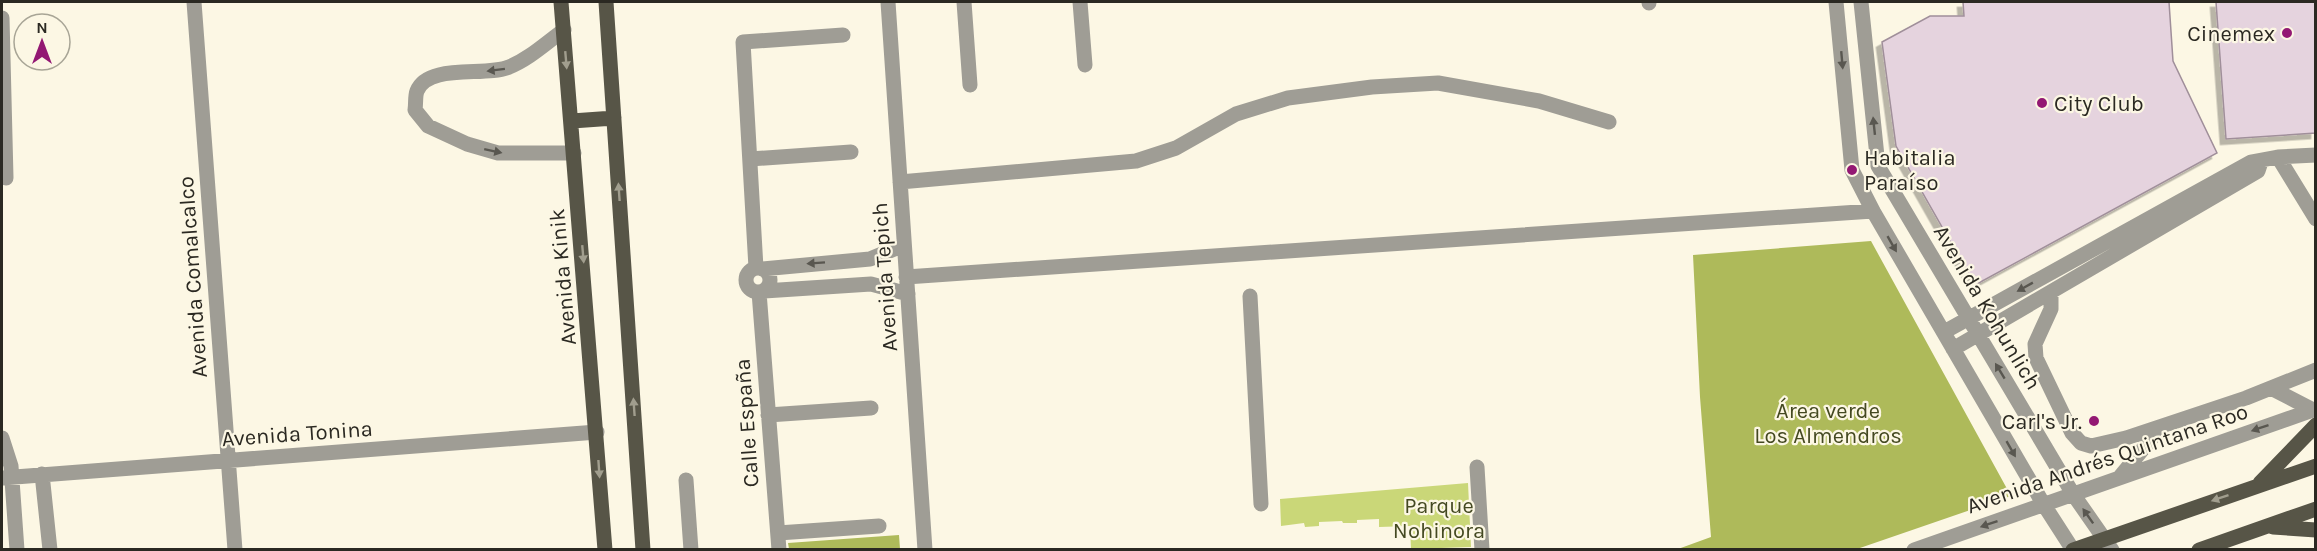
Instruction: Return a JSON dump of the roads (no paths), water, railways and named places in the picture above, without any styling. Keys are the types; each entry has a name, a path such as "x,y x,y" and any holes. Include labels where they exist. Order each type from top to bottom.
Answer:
{"main road":[{"name":"Avenida Kinik","path":"561,2 605,549"},
{"path":"606,2 644,549"},
{"path":"572,121 614,118"},
{"path":"2257,486 2315,414"},
{"path":"2073,549 2108,544 2257,486 2316,466"},
{"path":"2199,549 2316,509"},
{"path":"2264,527 2316,530"}],"street":[{"name":"Avenida Comalcalco","path":"194,2 234,549"},
{"name":"Avenida Tepich","path":"888,2 925,549"},
{"path":"964,2 970,85"},
{"path":"1080,2 1085,65"},
{"path":"1853,2 1836,2 1852,170 1873,211 1953,349 2044,505 2073,549"},
{"name":"Avenida Kohunlich","path":"1861,2 1878,166 2073,494 2108,544"},
{"path":"2,18 6,178"},
{"path":"564,30 532,54 508,68 448,73 427,79 417,91 416,110 428,126 477,147 498,153 574,153"},
{"name":"Calle España","path":"779,549 761,292 751,290 746,283 749,271 759,268 743,42 843,35"},
{"path":"900,182 1136,161 1176,148 1236,114 1288,98 1372,87 1438,83 1539,101 1610,122"},
{"path":"750,159 851,152"},
{"path":"1944,332 2059,268 2103,252 2134,235 2238,176 2251,162 2261,162 2278,157 2316,155"},
{"path":"2278,157 2316,219"},
{"path":"906,277 1873,211"},
{"path":"759,268 870,259 904,244"},
{"path":"1953,349 2069,281 2103,252"},
{"path":"782,266 783,291"},
{"path":"2059,268 2069,281"},
{"path":"761,292 871,284 908,294"},
{"path":"2051,292 2051,309 2035,344 2036,358 2072,433 2081,442 2091,446 2162,426 2316,370"},
{"path":"1250,296 1261,504"},
{"path":"2271,388 2315,414"},
{"path":"768,415 871,408"},
{"name":"Avenida Andrés Quintana Roo","path":"1914,549 2119,477 2315,414"},
{"path":"2119,477 2162,426"},
{"name":"Avenida Tonina","path":"7,478 597,432"},
{"path":"2,438 11,466 7,478 17,549"},
{"path":"1477,467 1482,549"},
{"path":"42,474 50,549"},
{"path":"686,480 691,549"},
{"path":"777,533 879,526"}],"place":[{"name":"Cinemex","path":"2287,33"},
{"name":"City Club","path":"2042,103"},
{"name":"Habitalia Paraíso","path":"1852,170"},
{"name":"Carl's Jr.","path":"2094,421"}],"park label":[{"name":"Área verde Los Almendros","path":"1828,422"},
{"name":"Parque Nohinora","path":"1439,518"}]}
